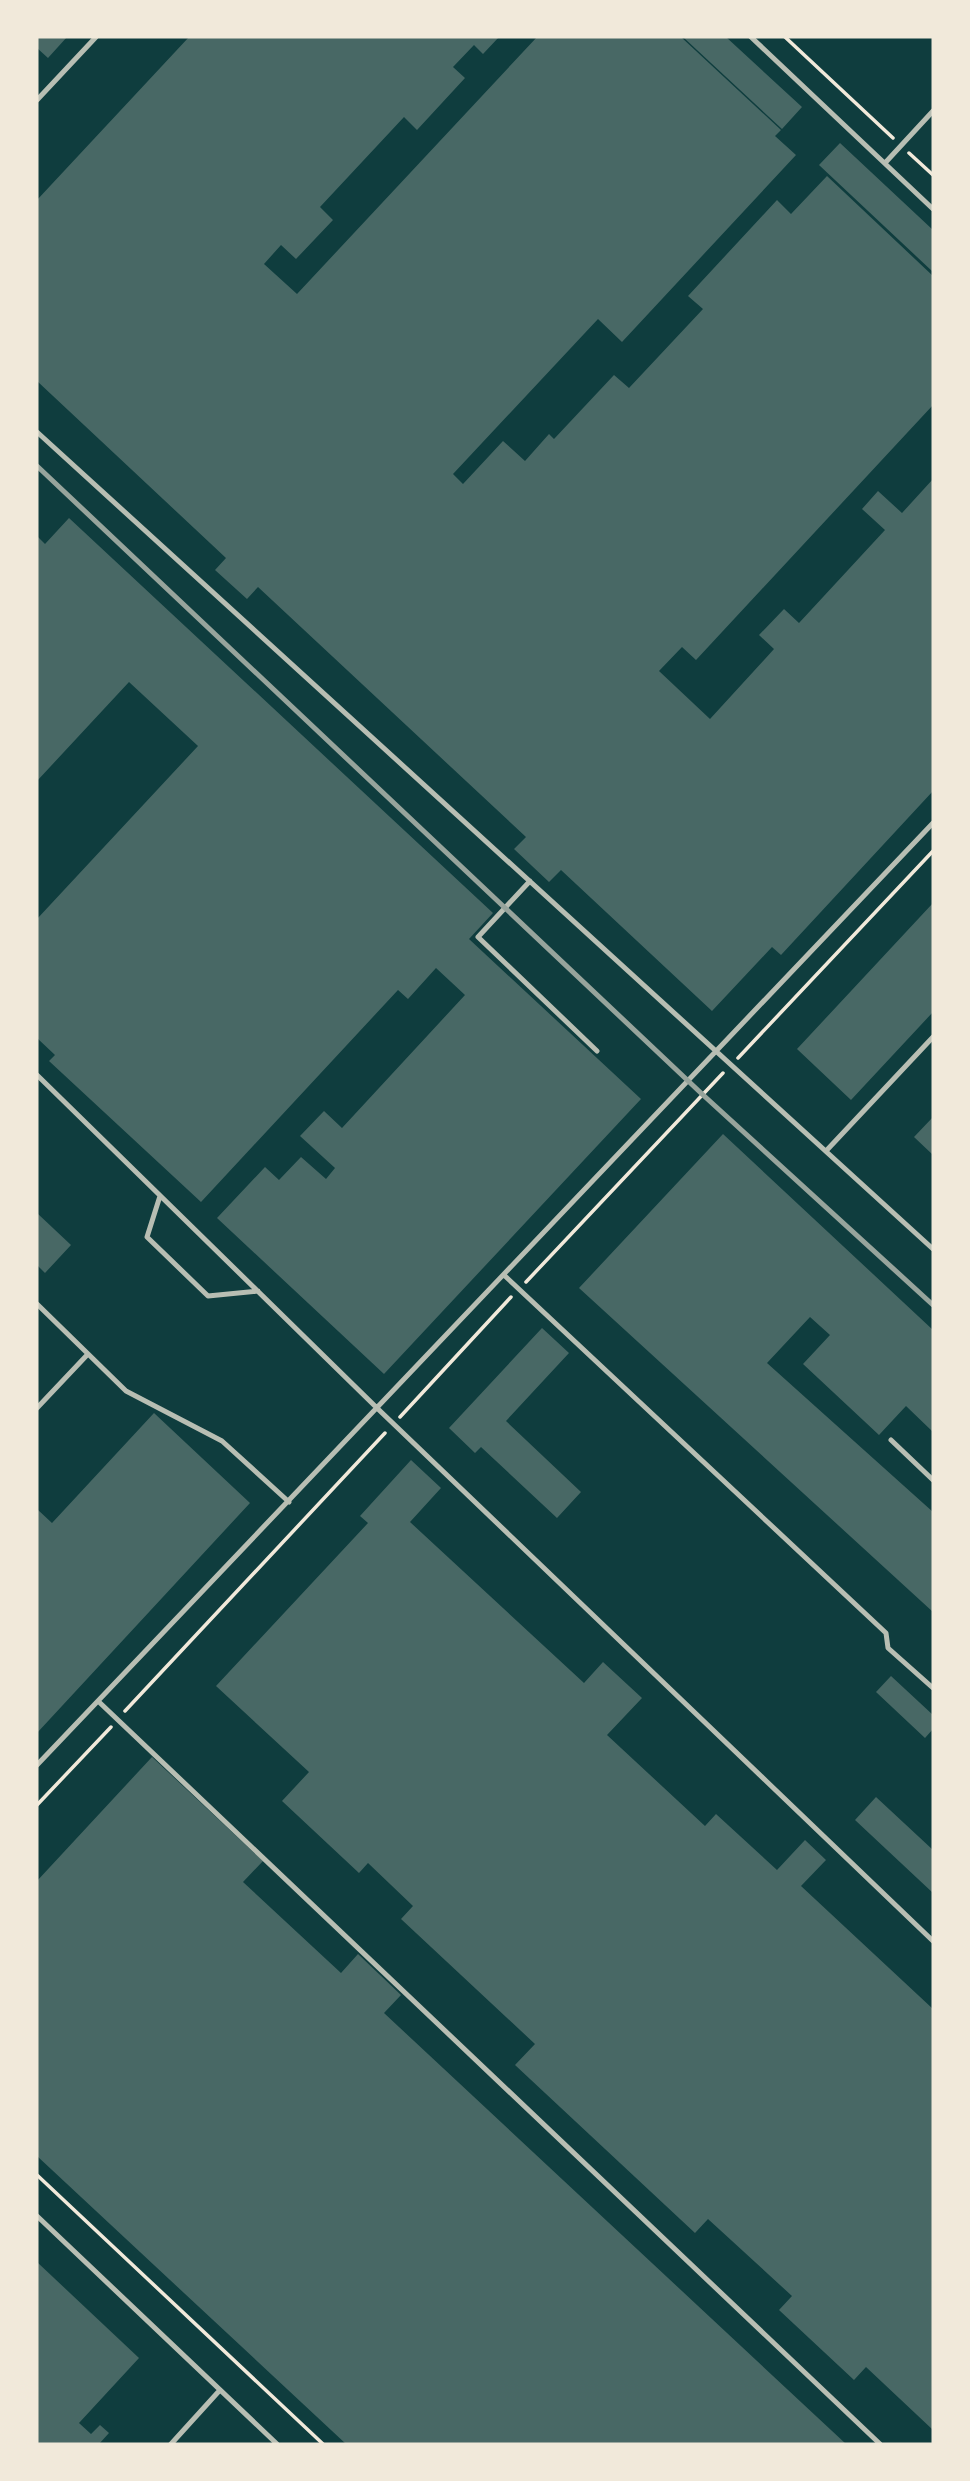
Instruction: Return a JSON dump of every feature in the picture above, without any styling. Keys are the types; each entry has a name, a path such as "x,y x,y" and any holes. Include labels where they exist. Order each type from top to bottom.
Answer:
{"lane":[{"path":"37,100 96,37"},
{"path":"751,37 933,209"},
{"path":"885,163 933,111"},
{"path":"37,432 933,1249"},
{"path":"37,1765 718,1053 933,823"},
{"path":"530,881 478,937 597,1051"},
{"path":"827,1151 933,1037"},
{"path":"37,1075 378,1409 933,1941"},
{"path":"160,1195 147,1237 208,1296 258,1291"},
{"path":"505,1276 886,1633 888,1648 933,1688"},
{"path":"37,1304 126,1391 222,1441 289,1502"},
{"path":"37,1408 88,1354"},
{"path":"891,1440 933,1480"},
{"path":"98,1702 880,2444"},
{"path":"37,2217 277,2444"},
{"path":"171,2444 220,2390"}],"path":[{"path":"785,37 933,175"},
{"path":"37,1805 933,850"},
{"path":"37,2175 323,2444"}],"building":[{"path":"37,37 67,37 48,58 37,48"},
{"path":"189,37 499,37 483,54 474,45 453,67 465,78 417,130 404,117 320,207 333,220 296,259 281,245 264,264 297,294 537,37 681,37 781,130 775,136 796,155 622,342 598,319 453,474 463,484 503,441 525,461 549,434 554,439 614,375 629,388 703,309 688,296 777,200 791,214 827,176 933,276 933,405 696,660 682,647 659,671 710,719 774,649 759,635 784,609 799,623 885,530 862,509 878,491 902,513 933,479 933,791 781,955 772,947 712,1011 561,870 549,882 514,849 526,837 258,587 247,599 215,570 226,558 37,381 37,200"},
{"path":"683,37 726,37 802,107 782,129"},
{"path":"840,143 933,230 933,272 819,165"},
{"path":"69,518 493,913 469,939 641,1099 384,1374 217,1218 265,1167 279,1180 301,1157 326,1179 335,1168 300,1136 324,1111 342,1128 465,995 436,968 408,999 398,990 201,1202 49,1061 55,1055 37,1038 37,919 198,746 129,682 37,781 37,536 45,544"},
{"path":"933,903 933,1012 851,1100 797,1049"},
{"path":"933,1117 933,1155 914,1137"},
{"path":"723,1134 933,1330 933,1432 906,1406 879,1435 803,1364 830,1335 810,1317 767,1363 933,1512 933,1612 579,1288"},
{"path":"37,1213 71,1245 45,1273 37,1265"},
{"path":"542,1328 569,1353 506,1421 581,1492 557,1518 481,1447 475,1453 449,1428"},
{"path":"154,1413 250,1503 37,1733 37,1509 52,1523"},
{"path":"411,1460 441,1488 410,1522 584,1683 603,1662 642,1698 607,1735 705,1826 716,1814 777,1870 805,1840 826,1860 801,1886 933,2009 933,2430 866,2367 854,2380 779,2310 792,2296 708,2219 695,2233 515,2065 535,2044 401,1919 413,1906 368,1863 359,1873 282,1801 309,1772 216,1686 368,1523 360,1516"},
{"path":"891,1676 933,1715 933,1729 925,1738 876,1692"},
{"path":"152,1757 263,1861 243,1882 341,1973 358,1954 401,1995 384,2013 846,2444 346,2444 37,2156 37,1881"},
{"path":"876,1797 933,1850 933,1893 855,1820"},
{"path":"37,2262 139,2358 79,2423 91,2434 100,2425 109,2433 99,2444 37,2444"}],"railway":[{"path":"37,466 702,1094 933,1305"}]}
